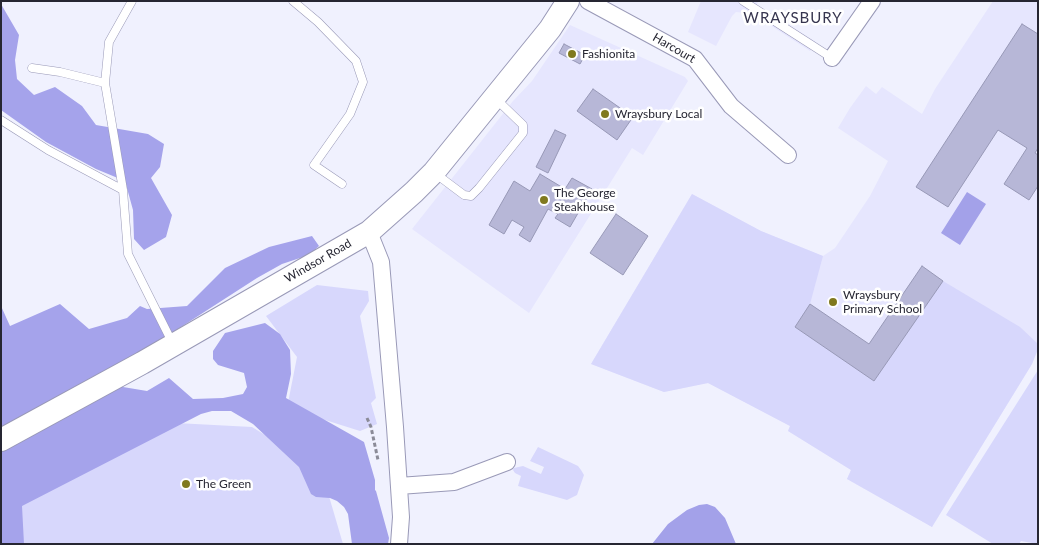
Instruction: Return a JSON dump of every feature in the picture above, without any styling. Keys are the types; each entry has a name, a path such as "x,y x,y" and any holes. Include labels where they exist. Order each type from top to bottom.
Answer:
{"main road":[{"name":"Windsor Road","path":"1,440 174,344 369,232 434,172 550,29 568,1"}],"street":[{"name":"Harcourt","path":"588,1 696,59 731,106 788,155"},
{"path":"832,58 872,1"},
{"path":"369,232 381,262 399,486 399,544"},
{"path":"399,486 454,482 507,462"}],"lane":[{"path":"132,1 109,42 105,83 123,190 128,254 174,344"},
{"path":"293,1 318,22 356,61 363,82 350,114 314,165 342,184"},
{"path":"743,1 832,58"},
{"path":"32,68 60,72 105,83"},
{"path":"434,172 464,195 471,196 479,188 523,133 523,126 494,98"},
{"path":"1,120 48,150 123,190"}],"shaded area":[{"path":"701,1 758,1 757,5 816,42 810,51 753,14 736,12 716,46 688,32"},
{"name":"Wraysbury Primary School","path":"993,1 1038,1 1038,349 1032,364 932,527 847,479 851,470 788,431 790,426 708,383 664,392 591,364 692,194 761,231 823,256 835,248 870,196 888,161 838,128 850,108 866,86 876,94 882,87 922,114 935,89"},
{"path":"1,4 19,35 15,60 17,79 34,95 55,87 82,106 96,125 148,134 164,144 160,167 151,178 172,215 166,237 144,250 134,239 133,210 125,181 96,169 46,142 1,110"},
{"path":"570,25 685,77 688,81 643,155 632,148 529,313 412,229 513,101 532,81"},
{"path":"967,192 986,204 960,245 941,233"},
{"path":"692,194 761,231 823,256 810,304 795,327 874,381 943,281 1020,327 1038,344 1032,364 932,527 847,479 851,470 788,431 790,426 708,383 664,392 591,364"},
{"path":"312,236 319,246 309,255 282,264 257,278 150,347 117,386 147,391 169,378 193,399 223,398 243,394 247,387 244,373 218,365 213,359 213,351 225,333 265,323 280,334 290,350 291,374 286,398 364,442 389,538 388,544 352,544 348,514 344,507 330,498 316,497 311,494 299,467 253,424 231,411 212,411 201,414 22,506 24,544 1,544 1,306 10,326 60,304 89,329 127,318 140,306 147,309 187,306 225,268 269,247"},
{"path":"317,285 368,291 369,301 360,316 376,398 371,403 377,424 360,431 287,408 297,357 266,316"},
{"path":"1038,370 1038,544 1021,541 1019,544 993,544 946,515"},
{"name":"The Green","path":"176,423 252,427 321,469 343,544 23,544 21,499"},
{"path":"538,447 578,466 584,475 577,495 567,500 518,486 521,476 515,473 514,468 523,466 541,474 544,467 530,461"},
{"path":"707,504 715,507 725,518 736,544 652,544 668,524 687,510"}],"building":[{"path":"1022,24 1038,34 1038,148 1035,153 1038,155 1038,186 1029,200 1004,184 1027,148 998,130 948,207 916,187"},
{"name":"Fashionita","path":"564,44 585,55 580,64 559,53"},
{"name":"Wraysbury Local","path":"593,89 633,117 617,140 577,111"},
{"path":"555,130 566,135 548,173 536,167"},
{"name":"The George Steakhouse","path":"540,174 565,189 572,178 592,189 570,227 555,218 558,214 548,209 530,242 519,235 524,227 512,220 504,234 489,225 514,181 530,191"},
{"path":"616,214 648,236 623,275 590,253"},
{"path":"922,266 943,281 874,381 795,327 810,304 869,344"}],"place":[{"name":"Fashionita","path":"572,54"},
{"name":"Wraysbury Local","path":"605,114"},
{"name":"The George Steakhouse","path":"544,200"},
{"name":"Wraysbury Primary School","path":"833,302"},
{"name":"The Green","path":"186,484"}],"district":[{"name":"WRAYSBURY","path":"793,18"}]}
